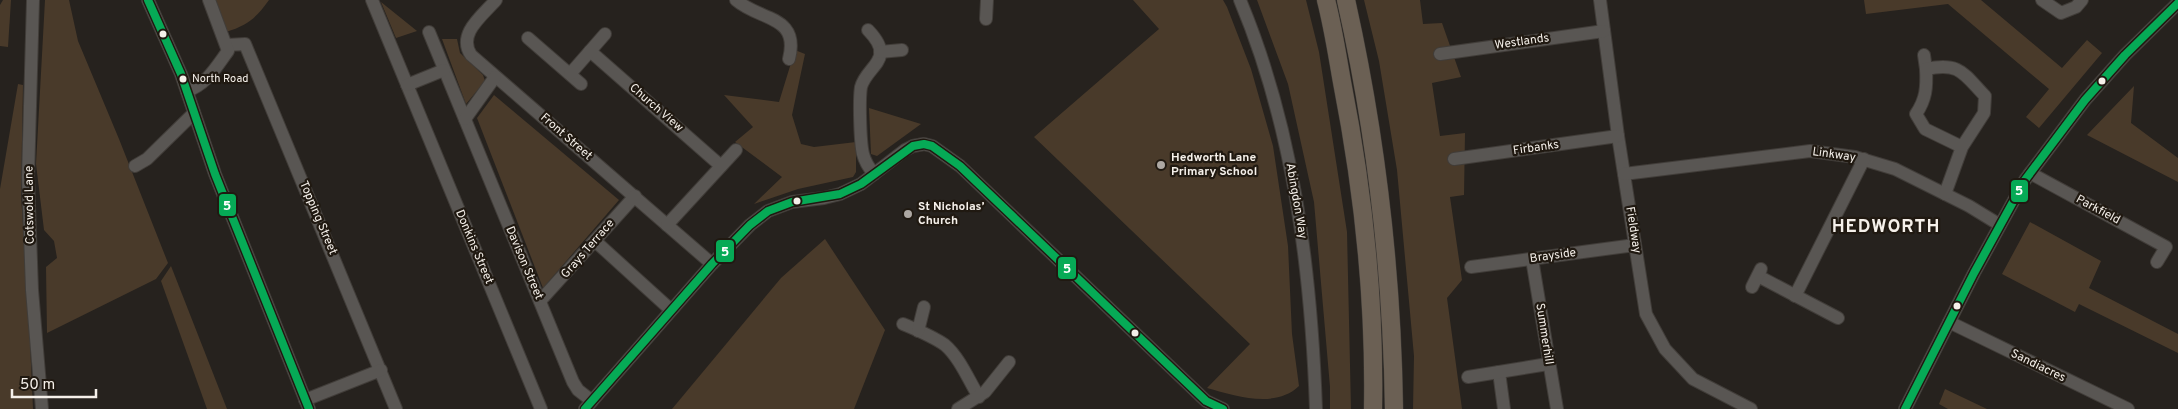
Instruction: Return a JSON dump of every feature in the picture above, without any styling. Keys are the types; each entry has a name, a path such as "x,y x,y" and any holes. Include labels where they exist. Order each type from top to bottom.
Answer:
{"highway":[{"path":"1326,0 1351,124 1361,200 1370,292 1374,364 1373,409"},
{"path":"1346,0 1373,142 1386,248 1393,354 1394,409"}],"street":[{"name":"Cotswold Lane","path":"33,0 28,177 32,290 42,409"},
{"path":"148,0 169,44 215,174 307,404 381,370"},
{"path":"187,91 208,78 228,51 209,0"},
{"name":"Donkins Street","path":"372,0 541,409"},
{"name":"Front Street","path":"496,0 468,32 466,39 471,56 712,264"},
{"path":"736,0 751,10 783,25 788,31 792,46 789,59"},
{"path":"986,19 987,0"},
{"name":"Abingdon Way","path":"1240,0 1262,60 1276,107 1291,171 1303,238 1309,289 1316,409"},
{"name":"Fieldway","path":"1600,0 1618,136 1646,314 1664,349 1693,379 1751,409"},
{"path":"2042,0 2061,13 2076,7 2082,0"},
{"path":"1905,409 2000,225 2030,173 2085,100 2125,56 2175,10"},
{"path":"868,30 877,42 880,52 877,64 863,82 861,92 862,148 868,165 874,174"},
{"name":"Westlands","path":"1440,54 1604,31"},
{"name":"Davison Street","path":"429,32 576,387 588,405"},
{"path":"570,74 605,34"},
{"path":"528,38 581,84"},
{"name":"Topping Street","path":"227,45 245,44 396,409"},
{"path":"880,52 902,50"},
{"name":"Church View","path":"590,51 721,166"},
{"path":"1924,55 1927,88 1924,101 1916,114 1925,129 1962,147"},
{"path":"1926,70 1940,67 1956,68 1986,96 1984,113 1962,147 1945,194"},
{"path":"407,86 444,70"},
{"path":"465,119 495,77"},
{"path":"134,166 147,159 194,113"},
{"name":"Firbanks","path":"1454,160 1618,136"},
{"path":"588,405 712,264 768,211 792,202 840,194 860,184 905,150 924,144 938,148 960,166 1206,401 1223,409"},
{"path":"667,225 736,150"},
{"name":"Linkway","path":"1624,174 1810,151 1864,160 1894,169 1945,194 2000,225"},
{"path":"1795,296 1864,160"},
{"name":"Parkfield","path":"2030,173 2170,249 2157,262"},
{"name":"Grays Terrace","path":"540,301 634,196"},
{"path":"595,241 671,310"},
{"name":"Brayside","path":"1471,267 1636,245"},
{"name":"Summerhill","path":"1532,259 1557,409"},
{"path":"1757,277 1838,318"},
{"path":"918,331 924,308"},
{"name":"Sandiacres","path":"1949,322 2128,409"},
{"path":"903,324 934,338 946,346 954,355 979,397"},
{"path":"958,409 979,397 995,382 1009,362"},
{"path":"1468,377 1548,364"},
{"path":"1499,372 1504,409"}],"shaded area":[{"path":"3,0 11,0 8,47 0,46 0,5"},
{"path":"45,0 69,0 78,41 168,263 156,279 47,333 46,267 57,258 54,241 44,230 36,164"},
{"path":"212,0 269,0 251,20 240,27 226,32"},
{"name":"Hedworth Lane Primary School","path":"1133,0 1223,0 1251,69 1273,146 1288,246 1292,334 1299,386 1279,397 1255,399 1207,388 1250,344 1034,137 1159,29"},
{"path":"1257,0 1306,0 1319,52 1347,232 1351,409 1330,409 1330,387 1314,202 1288,84"},
{"path":"1364,0 1420,0 1423,24 1442,23 1461,77 1432,83 1440,136 1465,133 1464,195 1450,197 1462,280 1447,298 1462,409 1413,409 1414,356 1397,170 1379,61"},
{"path":"1864,0 1981,0 2062,68 2087,40 2102,53 2039,128 2026,117 2049,89 1948,4 1866,14"},
{"path":"381,2 417,31 396,38"},
{"path":"442,39 457,39 460,53 483,75 485,81 466,104"},
{"path":"795,50 805,54 792,115 801,144 814,147 856,142 856,172 853,177 798,189 754,204 782,177 735,142 753,127 724,95 779,102"},
{"path":"18,84 23,85 21,196 33,409 0,409 0,189"},
{"path":"2134,86 2131,123 2178,158 2178,182 2087,135"},
{"path":"494,95 619,200 543,288 477,118"},
{"path":"869,108 921,124 877,156 871,154"},
{"path":"2030,222 2101,261 2089,288 2178,334 2178,353 2079,304 2075,312 2002,274"},
{"path":"825,239 885,330 854,409 672,409 781,278"},
{"path":"171,266 227,409 207,409 161,281"},
{"path":"1945,389 1987,409 1948,409 1939,404"}],"transit line":[{"name":"5","path":"148,0 181,74 215,174 309,409"},
{"name":"5","path":"1905,409 1974,273 2025,180 2085,100 2125,55 2178,3"},
{"name":"5","path":"585,409 712,264 750,225 768,211 792,202 840,194 861,184 913,146 924,144 932,146 960,166 1206,401 1223,409"}],"place":[{"name":"North Road","path":"183,79"},
{"name":"Hedworth Lane Primary School","path":"1161,165"},
{"name":"St Nicholas’ Church","path":"908,214"}],"district":[{"name":"HEDWORTH","path":"1886,227"}]}
